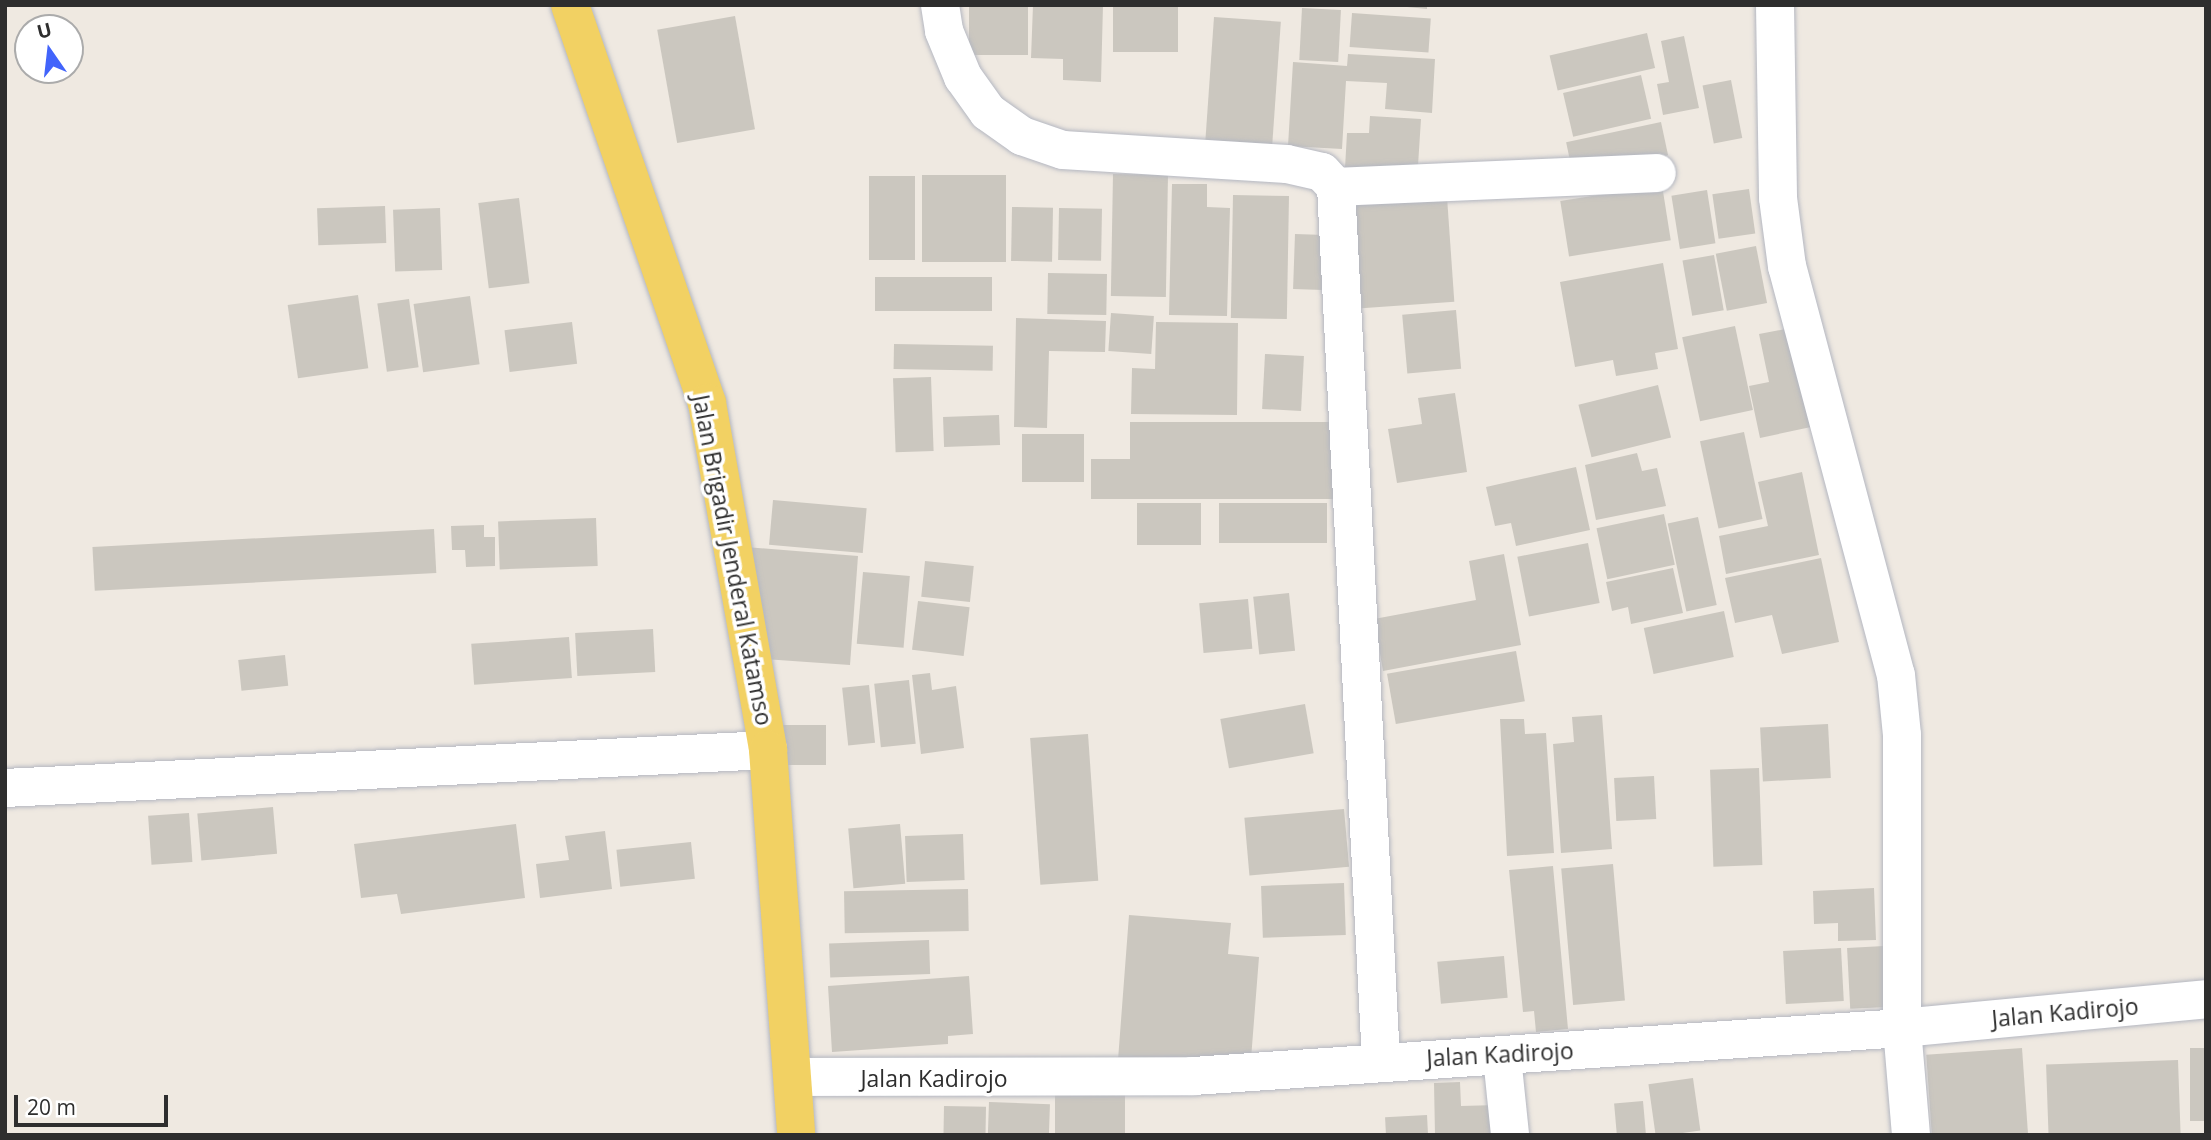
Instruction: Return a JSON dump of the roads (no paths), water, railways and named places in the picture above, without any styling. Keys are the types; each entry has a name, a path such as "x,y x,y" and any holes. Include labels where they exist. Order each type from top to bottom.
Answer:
{"main road":[{"name":"Jalan Brigadir Jenderal Katamso","path":"570,5 707,403 768,750 796,1135"}],"street":[{"path":"940,5 944,31 963,77 988,112 1022,136 1063,150 1287,164 1322,172 1336,187 1381,1060"},
{"path":"1775,5 1778,198 1787,266 1896,675 1902,736 1902,1028 1911,1135"},
{"path":"1336,187 1657,173"},
{"path":"5,788 768,750"},
{"name":"Jalan Kadirojo","path":"793,1077 1193,1076 1381,1060 1502,1056 1771,1033 1902,1028 2206,999"},
{"path":"1502,1056 1510,1135"}]}
